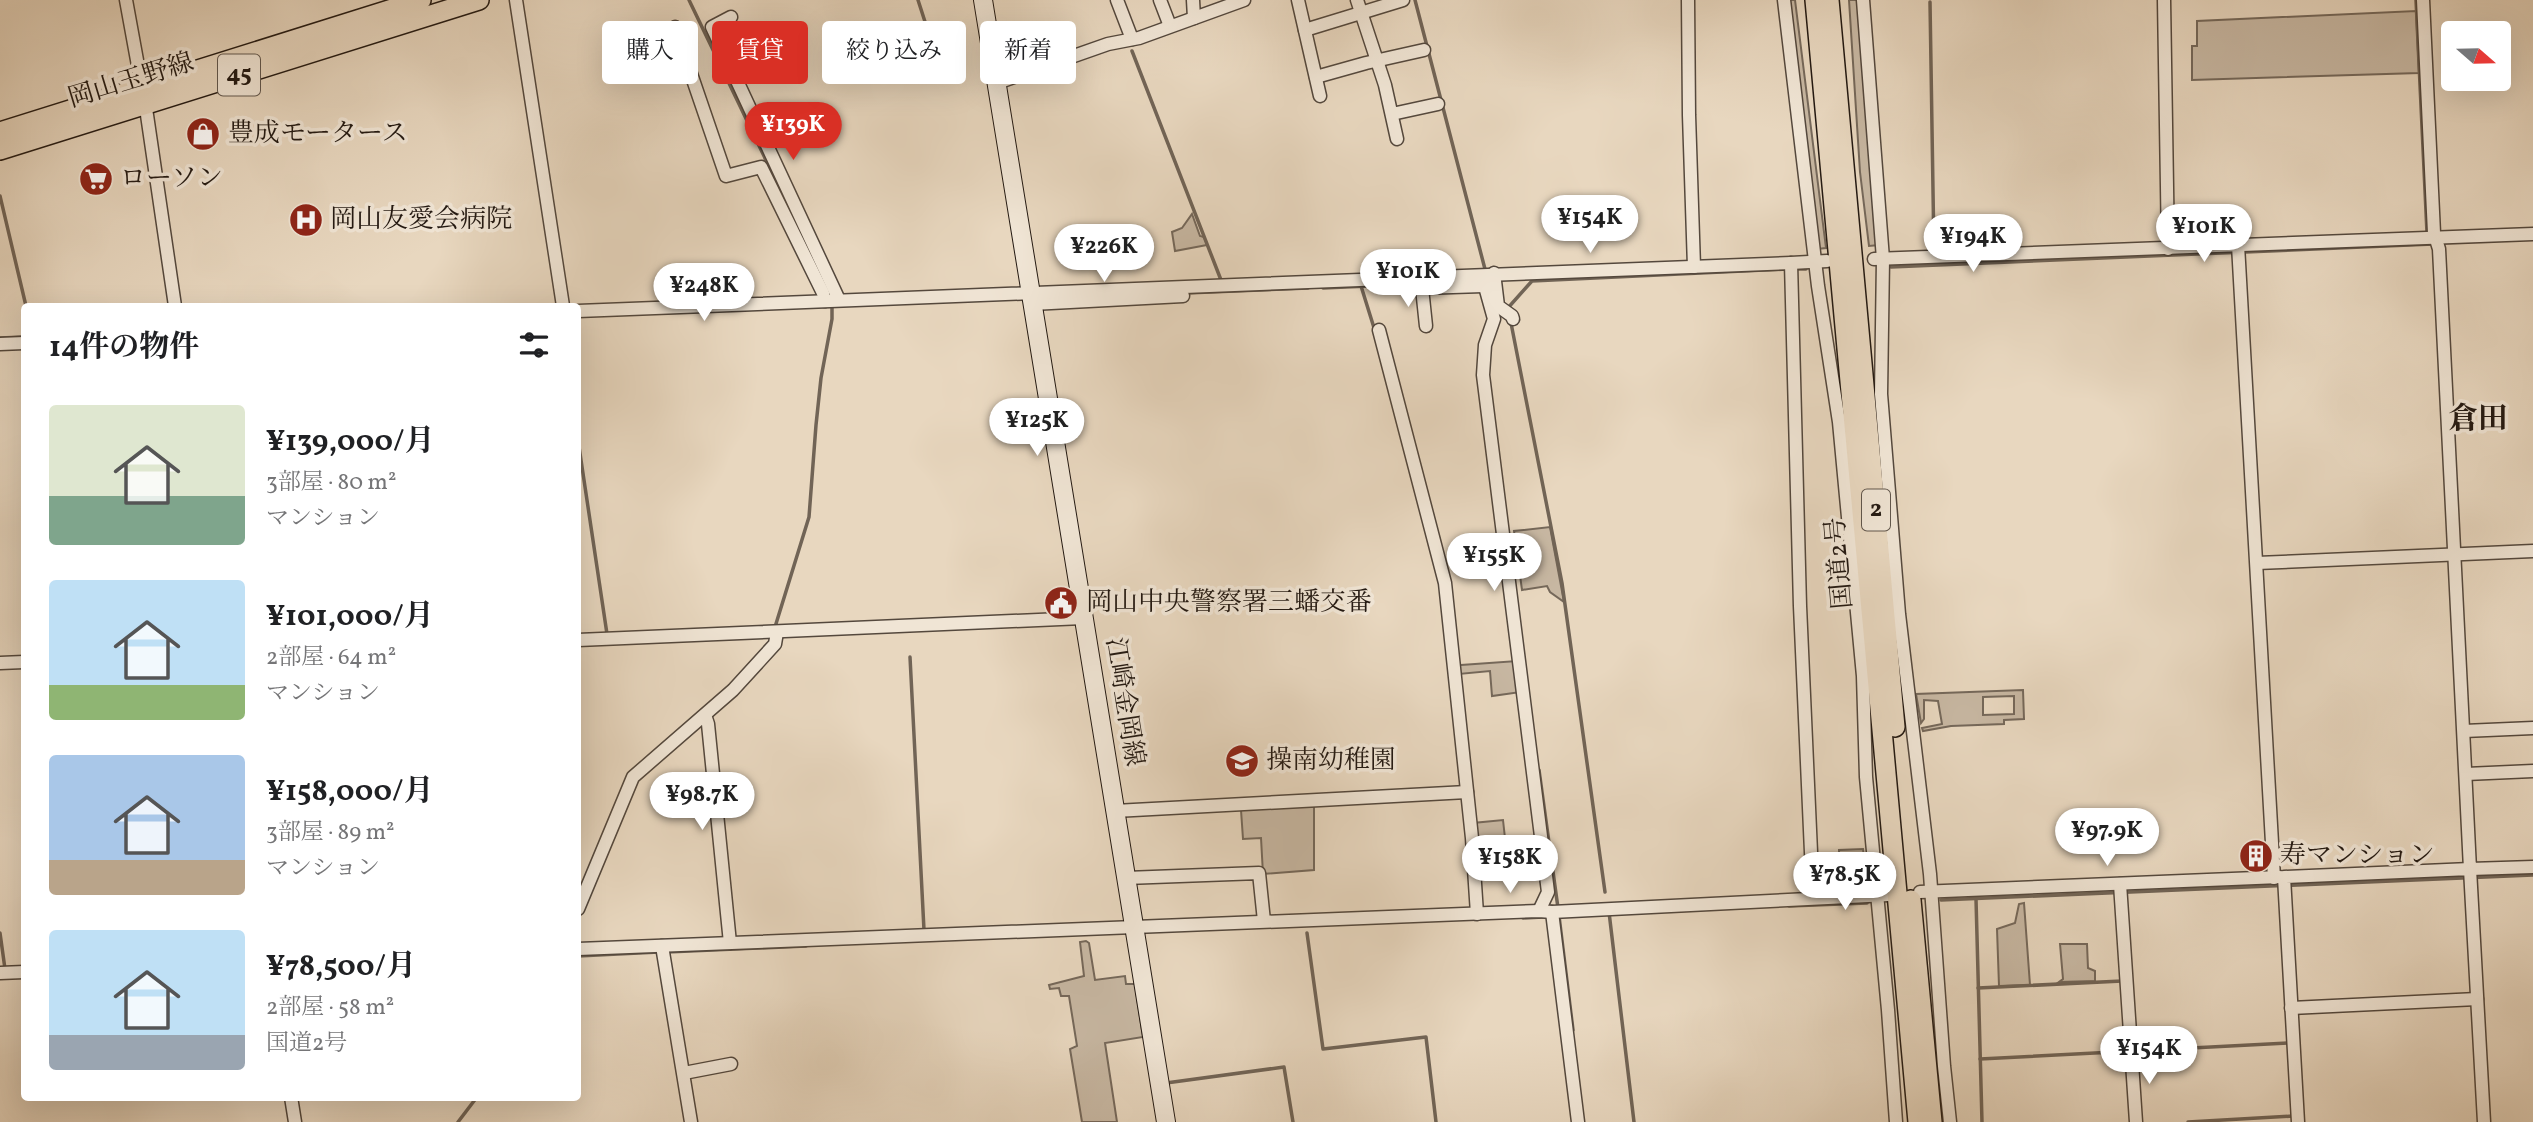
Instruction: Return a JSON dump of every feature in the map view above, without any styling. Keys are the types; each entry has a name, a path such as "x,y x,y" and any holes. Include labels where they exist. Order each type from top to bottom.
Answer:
{"main road":[{"name":"岡山玉野線","path":"0,150 144,96 421,0"},
{"name":"岡山玉野線","path":"0,132 144,96 479,0"},
{"name":"江崎金岡線","path":"983,0 987,21"},
{"path":"1803,0 1842,301"},
{"name":"国道2号","path":"1815,0 1918,1122"},
{"name":"国道2号","path":"1829,0 1932,1122"},
{"path":"1842,0 1850,123 1843,150"},
{"name":"江崎金岡線","path":"997,84 1166,1122"},
{"path":"1903,956 1897,993 1905,1122"},
{"path":"1923,1020 1940,1122"}],"street":[{"path":"126,0 144,96 175,303"},
{"path":"516,0 563,303"},
{"path":"1117,0 1132,39"},
{"path":"1160,0 1170,26"},
{"path":"1193,0 1194,18"},
{"path":"1076,55 1244,0"},
{"path":"1298,0 1320,96"},
{"path":"1357,0 1392,114 1397,139"},
{"path":"1305,30 1403,0"},
{"path":"1688,0 1694,267"},
{"path":"1784,0 1821,261 1850,527 1863,676 1867,777 1882,894 1896,1122"},
{"path":"1863,0 1879,259 1881,394 1925,892 1950,1122"},
{"path":"2164,0 2168,249"},
{"path":"2423,0 2456,554 2484,1122"},
{"path":"731,18 712,27 833,300"},
{"path":"1316,78 1424,50"},
{"path":"695,84 726,176 761,167 823,293 833,300"},
{"path":"1392,114 1438,104"},
{"path":"1879,259 2437,242 2533,234"},
{"path":"2239,249 2257,563 2298,1122"},
{"path":"1031,298 1421,284 1694,267 1791,267 1821,261"},
{"path":"1791,267 1800,606 1812,898"},
{"path":"1485,278 1498,306 1508,314"},
{"path":"1485,278 1493,319 1485,345 1483,375 1578,1122"},
{"path":"1421,284 1426,326"},
{"path":"581,310 833,300 1183,296"},
{"path":"1379,330 1445,583 1451,617 1477,914"},
{"path":"0,344 21,343"},
{"path":"2257,563 2533,551"},
{"path":"581,640 1083,618"},
{"path":"581,902 633,777 733,690 775,644 774,632"},
{"path":"0,663 21,662"},
{"path":"705,715 730,943"},
{"path":"2464,731 2533,728"},
{"path":"2466,774 2533,771"},
{"path":"1115,811 1467,792"},
{"path":"1925,892 2121,890 2281,881 2471,875 2533,867"},
{"path":"1126,878 1259,873 1264,921"},
{"path":"2121,890 2136,1122"},
{"path":"581,949 662,950 730,943 1134,926 1550,913 1882,894"},
{"path":"662,950 691,1122"},
{"path":"0,973 21,972"},
{"path":"2291,1008 2477,999"},
{"path":"684,1073 731,1064"},
{"path":"292,1101 295,1122"}],"shaded area":[{"path":"1788,0 1795,0 1826,248 1817,249"},
{"path":"1849,0 1859,0 1879,245 1869,246 1860,172"},
{"path":"2416,11 2419,73 2192,80 2192,46 2197,46 2197,21"},
{"path":"1192,214 1200,236 1204,237 1207,245 1175,251 1172,232 1182,228"},
{"path":"1550,527 1564,602 1550,592 1547,586 1522,590 1514,531"},
{"path":"1517,661 1521,692 1492,696 1490,671 1459,674 1458,667 1461,665"},
{"path":"2023,690 2024,719 2004,720 2004,724 1951,726 1923,731 1922,728 1942,724 1938,701 1924,700 1924,719 1921,723 1916,694","holes":["2014,696 2014,714 1983,715 1983,697"]},
{"path":"1314,806 1314,870 1263,874 1261,838 1243,839 1241,810"},
{"path":"1503,820 1506,847 1475,849 1473,823"},
{"path":"1863,849 1867,884 1860,890 1817,890 1817,877 1840,876 1839,850"},
{"path":"2024,903 2030,985 1999,986 1997,929 2015,923 2019,904"},
{"path":"1080,942 1089,943 1095,980 1125,976 1126,984 1135,984 1143,1037 1105,1043 1117,1122 1082,1122 1070,1049 1077,1046 1069,996 1061,996 1059,988 1050,989 1049,985 1084,976"},
{"path":"2060,944 2087,944 2088,968 2095,971 2095,981 2059,982 2063,979"}],"waterway":[{"path":"689,0 814,260"},
{"path":"918,0 925,21"},
{"path":"1415,0 1486,273"},
{"path":"2416,0 2427,233"},
{"path":"1930,2 1934,253"},
{"path":"1132,51 1221,280"},
{"path":"0,196 25,303"},
{"path":"1891,267 2433,244"},
{"path":"1507,309 1532,281 1787,269"},
{"path":"1795,269 1806,269"},
{"path":"1323,288 1416,284"},
{"path":"1361,286 1375,331"},
{"path":"1186,293 1308,288"},
{"path":"775,627 809,517 821,378 832,319 832,302"},
{"path":"1511,323 1562,583 1605,892"},
{"path":"0,338 21,337"},
{"path":"581,460 607,634"},
{"path":"910,657 924,930"},
{"path":"1539,770 1558,908"},
{"path":"1941,900 2533,875"},
{"path":"1976,899 1982,1122"},
{"path":"1789,906 1867,903"},
{"path":"1609,912 1634,1122"},
{"path":"1559,916 1573,1030"},
{"path":"1523,918 1543,917"},
{"path":"0,933 5,969"},
{"path":"1307,933 1323,1049 1426,1037 1436,1122"},
{"path":"667,952 806,946"},
{"path":"581,956 659,952"},
{"path":"1978,988 2122,981"},
{"path":"1980,1059 2288,1043"},
{"path":"1166,1083 1284,1067 1293,1122"},
{"path":"458,1122 474,1101"},
{"path":"2188,1122 2293,1116"}],"place":[{"name":"豊成モータース","path":"203,134"},
{"name":"ローソン","path":"96,179"},
{"name":"岡山友愛会病院","path":"306,220"},
{"name":"岡山中央警察署三蟠交番","path":"1061,603"},
{"name":"操南幼稚園","path":"1242,761"},
{"name":"寿マンション","path":"2256,856"}],"district":[{"name":"倉田","path":"2478,420"}]}
